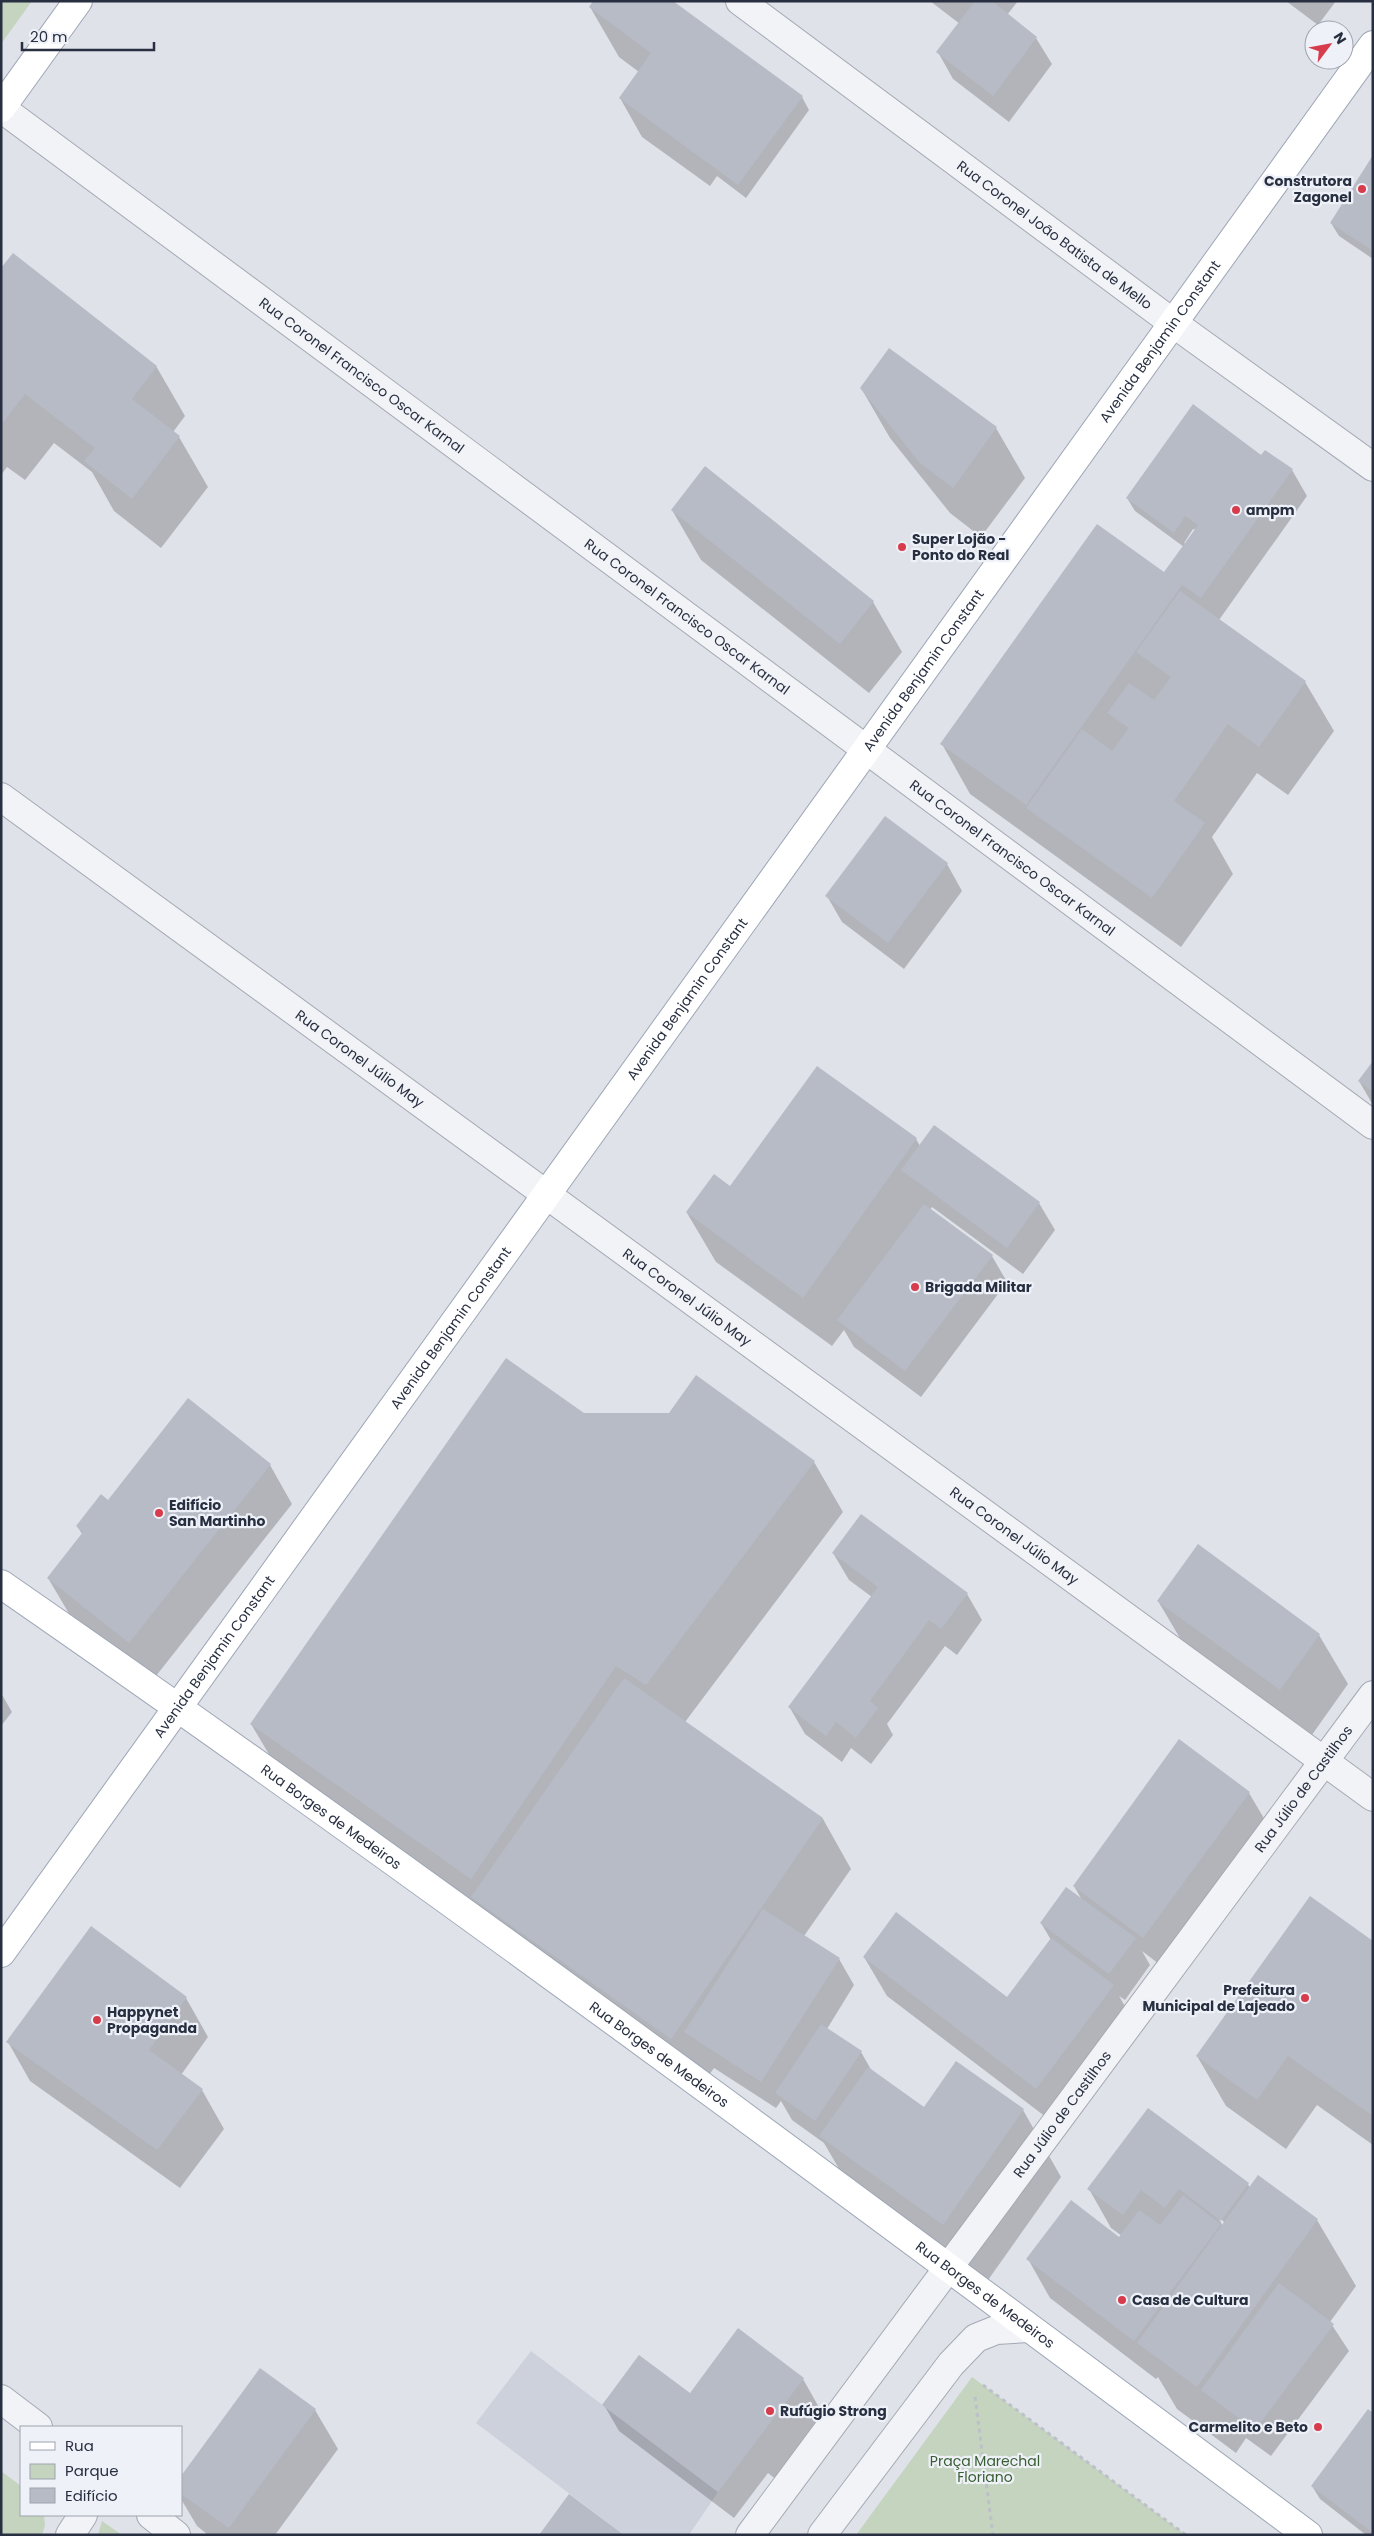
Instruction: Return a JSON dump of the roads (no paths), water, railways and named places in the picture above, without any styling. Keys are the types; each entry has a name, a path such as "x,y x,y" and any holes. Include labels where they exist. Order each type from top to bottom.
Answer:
{"main road":[{"path":"1,108 78,1"},
{"name":"Avenida Benjamin Constant","path":"1,1953 1373,45"},
{"name":"Rua Borges de Medeiros","path":"1,1584 178,1707 950,2266 1030,2328 1308,2535"}],"street":[{"name":"Rua Coronel João Batista de Mello","path":"740,1 1173,323 1373,467"},
{"name":"Rua Coronel Francisco Oscar Karnal","path":"1,108 1373,1125"},
{"name":"Rua Coronel Júlio May","path":"1,797 1373,1797"},
{"name":"Rua Júlio de Castilhos","path":"750,2535 1373,1695"},
{"path":"822,2535 951,2364 976,2338 996,2330 1030,2328"},
{"path":"1,2399 37,2426"},
{"path":"70,2535 82,2516"},
{"path":"152,2516 176,2535"}],"place":[{"name":"Construtora Zagonel","path":"1362,189"},
{"name":"ampm","path":"1236,510"},
{"name":"Super Lojão - Ponto do Real","path":"902,547"},
{"name":"Brigada Militar","path":"915,1287"},
{"name":"Edifício San Martinho","path":"159,1513"},
{"name":"Prefeitura Municipal de Lajeado","path":"1305,1998"},
{"name":"Happynet Propaganda","path":"97,2020"},
{"name":"Casa de Cultura","path":"1122,2300"},
{"name":"Rufúgio Strong","path":"770,2411"},
{"name":"Carmelito e Beto","path":"1318,2427"}],"park label":[{"name":"Praça Marechal Floriano","path":"985,2470"}]}
